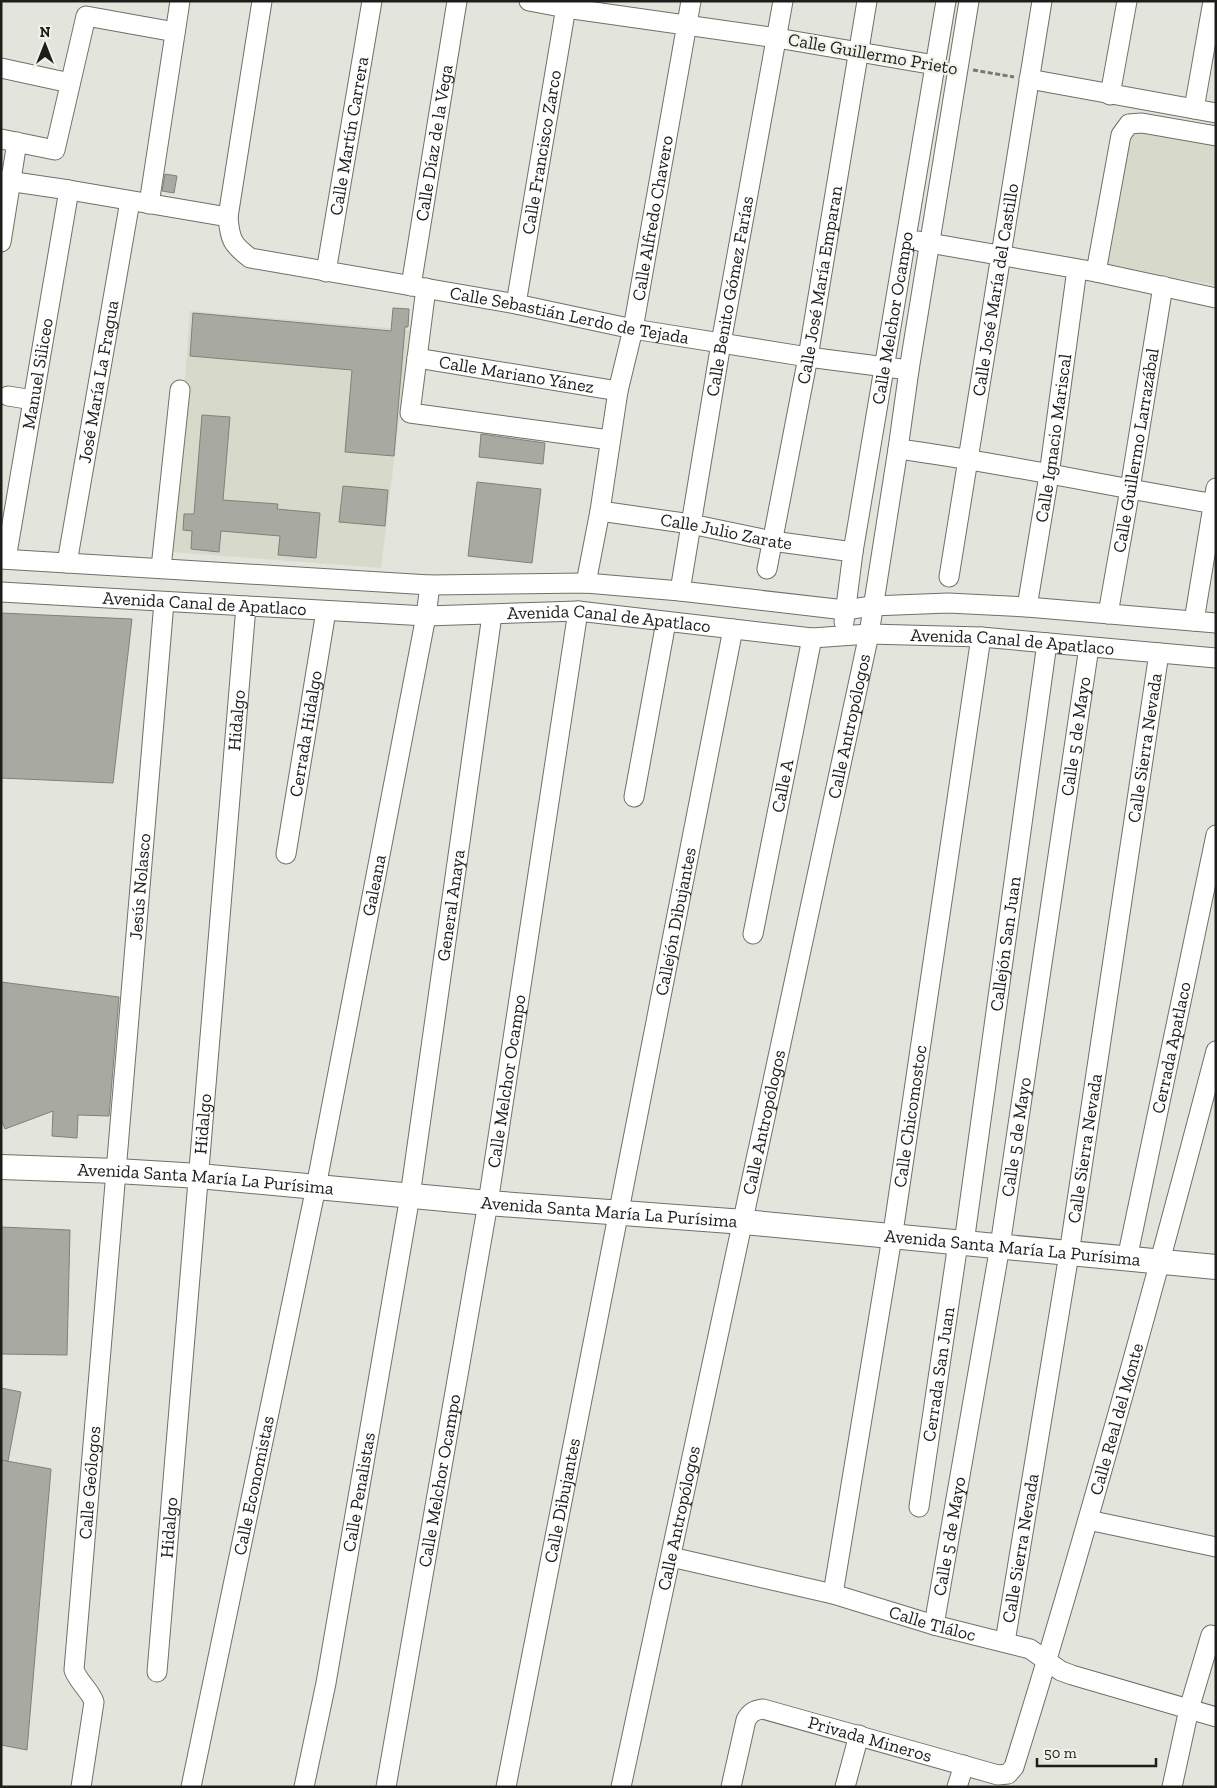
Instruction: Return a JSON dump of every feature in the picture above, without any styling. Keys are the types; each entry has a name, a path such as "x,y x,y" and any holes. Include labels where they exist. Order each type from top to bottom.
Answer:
{"main road":[{"name":"Avenida Santa María La Purísima","path":"1,1167 199,1176 488,1203 744,1222 1216,1267"}],"street":[{"path":"149,204 180,1"},
{"path":"6,181 228,217 262,1"},
{"name":"Calle Martín Carrera","path":"326,272 372,1"},
{"name":"Calle Díaz de la Vega","path":"456,1 418,287 417,358 410,412 610,440"},
{"name":"Calle Guillermo Prieto","path":"529,1 567,5 777,38 935,65"},
{"name":"Calle Alfredo Chavero","path":"586,583 600,511 618,391 633,329 691,1"},
{"name":"Calle Benito Gómez Farías","path":"680,591 721,343 783,1"},
{"name":"Calle José María Emparan","path":"767,569 808,357 867,1"},
{"name":"Calle Melchor Ocampo","path":"842,636 853,552 946,1"},
{"name":"Calle Melchor Ocampo","path":"869,634 909,370 969,1"},
{"name":"Calle José María del Castillo","path":"949,577 1042,1"},
{"path":"1110,95 1127,1"},
{"path":"1194,109 1213,1"},
{"name":"Calle Francisco Zarco","path":"516,304 567,5"},
{"path":"1,242 9,140 55,150 86,16 175,32"},
{"path":"1,68 70,83"},
{"path":"1029,79 1216,113"},
{"path":"1096,272 1120,135 1128,124 1142,123 1216,136"},
{"name":"Manuel Siliceo","path":"4,559 69,190"},
{"name":"José María La Fragua","path":"67,563 130,200"},
{"name":"Calle Sebastián Lerdo de Tejada","path":"228,217 230,232 235,246 250,258 516,304 633,329 808,357 909,370"},
{"path":"905,239 1096,272 1216,298"},
{"name":"Calle Ignacio Mariscal","path":"1027,607 1049,475 1077,269"},
{"name":"Calle Guillermo Larrazábal","path":"1108,614 1163,286"},
{"name":"Calle Mariano Yánez","path":"417,358 618,391"},
{"path":"161,568 180,390"},
{"path":"8,396 33,400"},
{"path":"898,448 968,458 1130,489 1215,498 1194,621"},
{"name":"Calle Julio Zarate","path":"600,511 691,524 772,541 853,552"},
{"name":"Avenida Canal de Apatlaco","path":"4,559 430,585 586,583 680,591 846,610 872,606 948,603 1027,607 1216,624"},
{"name":"Galeana","path":"316,1186 426,616 430,585"},
{"name":"Avenida Canal de Apatlaco","path":"1,592 426,616 578,611 812,638 869,634 981,637 1216,658"},
{"name":"Jesús Nolasco","path":"117,1171 164,602"},
{"name":"Hidalgo","path":"157,1672 246,606"},
{"name":"Cerrada Hidalgo","path":"286,854 326,611"},
{"name":"Calle Melchor Ocampo","path":"386,1787 488,1203 578,611"},
{"name":"General Anaya","path":"410,1196 492,615"},
{"path":"634,797 666,622"},
{"name":"Callejón Dibujantes","path":"619,1213 733,630"},
{"name":"Calle Antropólogos","path":"621,1787 869,634"},
{"name":"Calle Chicomostoc","path":"833,1594 892,1237 981,637"},
{"name":"Calle A","path":"753,934 812,638"},
{"name":"Callejón San Juan","path":"961,1243 1047,643"},
{"name":"Calle 5 de Mayo","path":"934,1625 1000,1246 1089,647"},
{"name":"Calle Sierra Nevada","path":"1006,1642 1069,1254 1159,653"},
{"name":"Cerrada Apatlaco","path":"1127,1259 1216,835"},
{"name":"Calle Real del Monte","path":"998,1775 1008,1774 1014,1767 1048,1661 1161,1263 1216,1051"},
{"name":"Calle Geólogos","path":"81,1787 94,1702 92,1694 76,1676 74,1670 117,1171"},
{"name":"Calle Economistas","path":"192,1787 316,1186"},
{"name":"Calle Penalistas","path":"304,1787 326,1682 410,1196"},
{"name":"Calle Dibujantes","path":"506,1787 619,1213"},
{"name":"Cerrada San Juan","path":"919,1507 961,1243"},
{"path":"1088,1520 1216,1547"},
{"name":"Calle Tláloc","path":"671,1557 833,1594 934,1625 1030,1649 1061,1671 1216,1717"},
{"path":"1172,1787 1189,1709 1211,1635"},
{"name":"Privada Mineros","path":"732,1787 746,1720 749,1714 763,1709 998,1775"},
{"path":"845,1787 859,1735"},
{"path":"957,1787 964,1765"}],"path":[{"name":"Calle Guillermo Prieto","path":"958,68 1029,79"}],"shaded area":[{"path":"1137,129 1216,140 1216,285 1105,266 1128,136"},
{"path":"190,311 410,330 381,568 172,552"}],"building":[{"path":"165,174 177,176 174,193 162,191"},
{"path":"393,308 409,309 408,327 405,327 394,456 345,452 352,370 190,356 193,313 391,331"},
{"path":"202,415 230,417 223,500 278,504 277,509 320,513 316,558 278,555 280,536 221,531 219,552 191,549 192,531 183,530 184,514 194,514"},
{"path":"481,434 545,443 543,464 479,457"},
{"path":"477,482 541,489 532,563 468,556"},
{"path":"343,486 388,490 385,526 339,522"},
{"path":"1,613 132,619 113,783 1,778"},
{"path":"1,982 119,997 109,1116 78,1115 77,1138 52,1136 53,1111 5,1129 1,1119"},
{"path":"1,1227 70,1230 67,1355 1,1354"},
{"path":"1,1388 21,1392 8,1461 1,1460"},
{"path":"1,1460 51,1469 27,1750 1,1745"}]}
